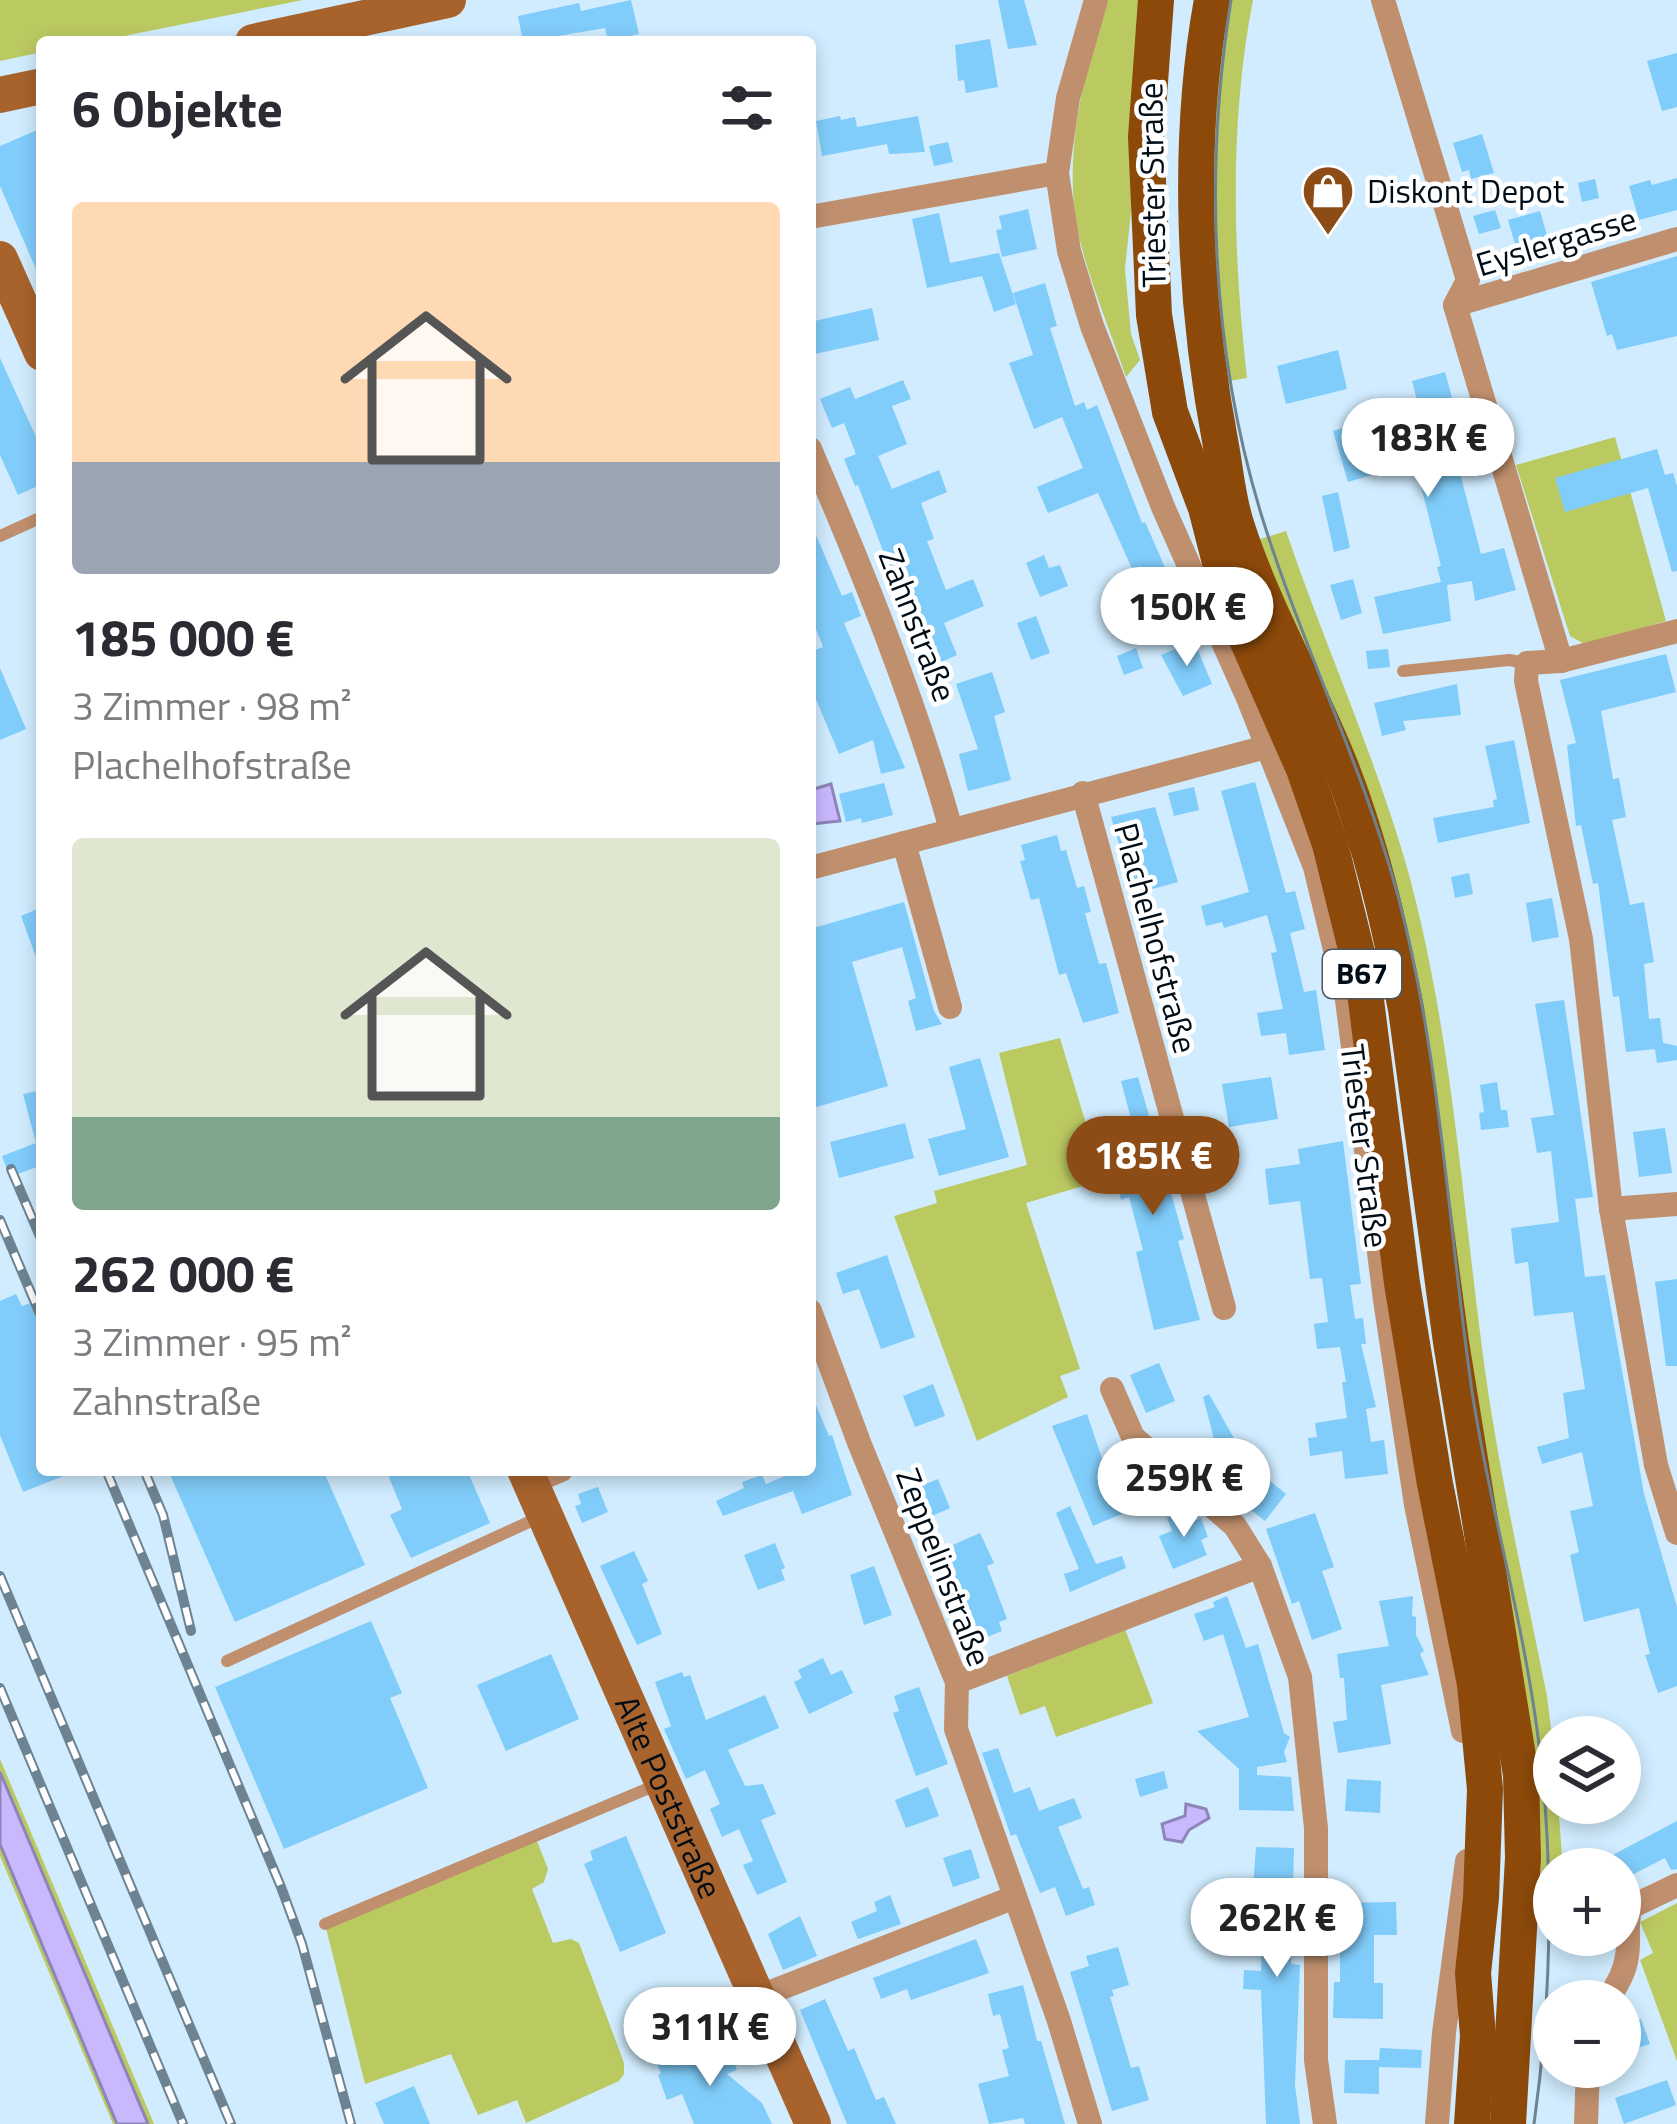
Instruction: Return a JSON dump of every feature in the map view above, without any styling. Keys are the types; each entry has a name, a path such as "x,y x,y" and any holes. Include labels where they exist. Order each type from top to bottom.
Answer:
{"main road":[{"name":"Triester Straße","path":"1156,0 1146,137 1154,314 1169,412 1206,508 1230,601 1311,788 1363,977 1402,1283 1474,1684 1485,1789 1473,1973 1478,2036 1472,2124"},
{"name":"Triester Straße","path":"1212,0 1199,71 1198,151 1211,395 1235,524 1343,773 1392,939 1406,1009 1458,1388 1511,1696 1521,1775 1523,1858 1508,2124"}],"street":[{"path":"309,36 448,0"},
{"name":"Triester Straße","path":"1096,0 1068,98 1057,172 1069,251 1092,326 1315,866 1347,1000 1385,1300 1417,1505 1463,1732 1468,1787 1467,1864 1437,2124"},
{"path":"1384,0 1468,280 1455,305 1561,661"},
{"path":"0,95 36,87"},
{"path":"816,216 1057,172"},
{"name":"Eyslergasse","path":"1455,305 1677,239"},
{"path":"0,259 36,340"},
{"name":"Zahnstraße","path":"816,462 922,728 951,829"},
{"path":"1677,631 1561,661 1527,663 1526,681 1581,939 1611,1209 1656,1466 1677,1532"},
{"name":"Plachelhofstraße","path":"816,866 1266,747"},
{"name":"Plachelhofstraße","path":"1083,793 1224,1308"},
{"path":"904,843 950,1006"},
{"path":"1611,1209 1677,1204"},
{"name":"Zeppelinstraße","path":"820,1367 957,1682 956,1730 1090,2124"},
{"path":"1112,1389 1133,1437 1235,1526 1260,1566 1300,1677 1316,1828 1316,2060 1325,2124"},
{"name":"Alte Poststraße","path":"541,1485 663,1782 812,2124"},
{"path":"957,1682 1260,1566"},
{"path":"1619,1980 1628,1955 1631,1907 1677,1886"},
{"path":"758,1997 1015,1897"},
{"path":"1586,2124 1587,2088"}],"lane":[{"path":"0,536 36,520"},
{"path":"1403,671 1509,660 1527,663"},
{"path":"227,1661 541,1485"},
{"path":"325,1924 663,1782"}],"green space":[{"path":"0,0 303,0 124,36 36,36 36,53 0,61"},
{"path":"1105,0 1153,0 1125,269 1131,334 1140,360 1126,377 1081,245 1073,184 1082,90"},
{"path":"1225,0 1253,0 1240,93 1236,189 1247,378 1223,382 1210,284 1218,48"},
{"path":"1615,437 1666,621 1586,645 1570,636 1516,465"},
{"path":"1286,531 1393,822 1421,923 1453,1104 1488,1392 1547,1696 1549,1716 1533,1716 1533,1780 1411,997 1260,539"},
{"path":"1060,1038 1103,1180 1026,1203 1080,1369 1060,1376 1068,1397 977,1441 894,1216 937,1203 934,1191 1027,1165 999,1053"},
{"path":"1125,1629 1153,1703 1056,1737 1045,1706 1020,1715 1007,1676"},
{"path":"0,1759 154,2124 113,2124 0,1856"},
{"path":"1539,1824 1560,1824 1561,1848 1540,1848"},
{"path":"535,1836 548,1869 544,1882 532,1889 553,1943 571,1939 579,1943 624,2074 619,2081 526,2123 517,2100 478,2115 451,2054 365,2084 325,1924"},
{"path":"1677,1903 1677,2061 1640,1960 1653,1953 1641,1921"}],"shaded area":[{"path":"831,784 840,821 816,823 816,788"},
{"path":"0,1772 148,2124 117,2124 0,1844"},
{"path":"1186,1804 1206,1809 1209,1818 1189,1830 1182,1842 1165,1839 1162,1824 1185,1816"}],"building":[{"path":"631,0 639,34 607,36 605,28 522,36 518,16 579,3 581,11"},
{"path":"998,0 1024,0 1037,45 1008,49"},
{"path":"990,39 998,87 966,93 964,80 958,81 955,45"},
{"path":"1677,53 1677,107 1662,111 1647,61"},
{"path":"840,116 841,120 855,117 857,127 918,116 925,152 889,154 887,144 822,156 816,121"},
{"path":"36,131 36,269 0,186 0,146"},
{"path":"1482,134 1494,173 1471,179 1469,170 1462,172 1453,143"},
{"path":"948,142 953,162 934,166 929,146"},
{"path":"1677,178 1677,210 1639,220 1629,186"},
{"path":"1595,179 1599,198 1582,202 1578,183"},
{"path":"1028,209 1037,249 1002,257 996,230 1002,229 999,216"},
{"path":"1495,210 1501,228 1479,234 1473,216"},
{"path":"1540,211 1549,242 1517,251 1508,220"},
{"path":"939,213 950,263 999,253 1016,304 994,312 982,276 927,288 912,219"},
{"path":"1677,256 1677,336 1617,350 1612,334 1607,336 1591,282"},
{"path":"1045,283 1057,326 1050,328 1075,406 1084,402 1087,410 1097,405 1142,523 1183,608 1155,620 1098,493 1048,513 1037,487 1083,468 1062,417 1034,429 1009,363 1033,355 1013,293"},
{"path":"872,308 879,340 816,354 816,321"},
{"path":"1338,350 1347,389 1286,404 1277,366"},
{"path":"0,358 36,437 36,487 18,495 0,455"},
{"path":"1445,372 1472,445 1454,450 1481,554 1504,548 1516,590 1475,601 1472,581 1447,585 1451,621 1383,634 1374,597 1441,582 1437,567 1441,566 1415,462 1348,482 1333,431 1418,404 1412,381"},
{"path":"903,380 911,399 892,406 907,444 878,456 892,489 939,470 947,492 921,503 934,539 927,541 946,590 973,579 984,606 944,623 957,655 928,668 897,588 893,590 883,566 888,564 844,459 856,454 844,423 832,428 820,399 850,387 855,399"},
{"path":"1657,449 1665,475 1673,473 1677,486 1677,571 1672,572 1648,488 1565,512 1555,478"},
{"path":"1338,492 1350,548 1334,552 1322,496"},
{"path":"816,535 842,596 852,592 861,616 844,623 905,768 881,774 873,740 839,754 816,699 816,650 823,647 816,629"},
{"path":"1044,555 1049,568 1060,565 1068,586 1040,597 1026,563"},
{"path":"1353,579 1362,613 1341,620 1330,585"},
{"path":"1036,616 1050,653 1031,660 1017,623"},
{"path":"1194,641 1212,684 1183,696 1161,655"},
{"path":"1136,648 1143,668 1124,675 1117,656"},
{"path":"1388,649 1390,667 1368,669 1366,651"},
{"path":"1666,654 1676,692 1601,711 1613,779 1619,778 1626,817 1612,820 1630,905 1644,902 1654,962 1644,964 1649,1019 1660,1018 1663,1043 1677,1046 1677,1060 1657,1063 1655,1049 1626,1052 1619,996 1613,997 1598,883 1593,884 1581,825 1576,826 1567,745 1576,743 1560,680"},
{"path":"0,668 26,729 0,740"},
{"path":"992,672 1005,712 994,716 1011,780 968,791 959,754 978,749 956,684"},
{"path":"1457,684 1461,715 1403,721 1406,730 1382,736 1374,703"},
{"path":"1514,740 1530,823 1438,843 1433,818 1494,807 1497,799 1485,746"},
{"path":"1255,782 1286,893 1295,891 1305,929 1290,933 1304,992 1316,990 1325,1050 1289,1055 1286,1033 1261,1036 1257,1013 1283,1009 1271,953 1277,952 1267,915 1224,928 1222,922 1206,926 1201,906 1249,892 1221,791"},
{"path":"884,783 893,815 846,822 839,794"},
{"path":"1194,787 1199,810 1174,816 1168,793"},
{"path":"1155,807 1178,882 1134,894 1111,817"},
{"path":"1057,835 1077,888 1084,886 1092,939 1099,964 1106,963 1119,1013 1083,1023 1066,973 1059,975 1039,898 1031,900 1020,861 1025,860 1021,845"},
{"path":"1469,873 1473,894 1455,898 1451,877"},
{"path":"1552,898 1559,937 1532,942 1526,903"},
{"path":"904,902 934,1011 942,1024 916,1031 908,1001 916,998 902,947 852,962 888,1086 816,1107 816,927"},
{"path":"36,910 36,957 21,916"},
{"path":"1564,1000 1593,1197 1575,1199 1585,1277 1605,1275 1644,1494 1677,1607 1677,1686 1658,1693 1645,1655 1650,1654 1639,1608 1584,1622 1570,1555 1579,1552 1570,1511 1593,1506 1582,1452 1542,1464 1537,1447 1569,1438 1563,1393 1585,1389 1573,1312 1534,1316 1528,1262 1515,1264 1511,1228 1559,1222 1551,1151 1537,1153 1531,1118 1554,1115 1535,1004"},
{"path":"980,1058 1009,1157 939,1176 928,1139 966,1129 949,1067"},
{"path":"1138,1077 1184,1239 1178,1241 1200,1320 1154,1330 1136,1252 1143,1250 1129,1197 1121,1200 1108,1146 1136,1138 1121,1081"},
{"path":"1271,1077 1278,1119 1229,1127 1222,1084"},
{"path":"1497,1082 1509,1127 1481,1130 1480,1085"},
{"path":"36,1091 36,1143 23,1094"},
{"path":"905,1123 914,1158 839,1178 830,1142"},
{"path":"1665,1128 1672,1173 1639,1177 1633,1132"},
{"path":"1343,1141 1361,1284 1350,1285 1355,1319 1363,1318 1366,1344 1361,1344 1376,1407 1366,1409 1371,1442 1384,1440 1388,1474 1345,1479 1342,1451 1310,1456 1308,1438 1317,1437 1315,1423 1347,1418 1340,1347 1317,1349 1314,1324 1328,1322 1322,1278 1310,1279 1300,1201 1269,1205 1265,1169 1300,1164 1298,1149"},
{"path":"36,1143 36,1167 10,1177 2,1156"},
{"path":"887,1255 915,1337 881,1349 859,1289 843,1294 836,1273"},
{"path":"1677,1279 1677,1366 1666,1366 1655,1282"},
{"path":"16,1294 22,1306 30,1303 36,1318 36,1476 63,1476 23,1492 0,1435 0,1301"},
{"path":"1159,1363 1175,1401 1146,1413 1130,1375"},
{"path":"933,1384 945,1416 915,1427 903,1396"},
{"path":"1209,1394 1235,1440 1217,1450 1203,1397"},
{"path":"816,1405 832,1435 852,1495 802,1514 793,1491 723,1516 716,1501 759,1476 766,1484 785,1476 816,1476"},
{"path":"1087,1414 1110,1482 1116,1479 1129,1511 1093,1526 1052,1426"},
{"path":"1249,1464 1286,1494 1265,1521 1227,1491"},
{"path":"171,1476 326,1476 365,1565 235,1622"},
{"path":"388,1476 470,1476 490,1523 411,1558 390,1515 402,1509"},
{"path":"938,1479 950,1508 921,1521 909,1491"},
{"path":"598,1487 608,1512 582,1523 575,1506 581,1504 578,1494"},
{"path":"1070,1506 1096,1564 1122,1556 1126,1568 1070,1592 1064,1574 1079,1569 1056,1513"},
{"path":"1186,1509 1192,1522 1201,1518 1208,1537 1201,1540 1207,1555 1173,1569 1159,1536 1172,1531 1167,1518"},
{"path":"1315,1513 1334,1567 1322,1571 1342,1629 1312,1640 1299,1601 1292,1604 1266,1529"},
{"path":"980,1533 994,1563 987,1566 1007,1619 999,1622 1002,1631 972,1643 937,1552"},
{"path":"775,1543 785,1580 758,1590 744,1555"},
{"path":"634,1551 648,1581 642,1584 662,1634 637,1645 600,1566"},
{"path":"874,1566 892,1615 864,1625 850,1575"},
{"path":"1227,1596 1246,1648 1258,1644 1284,1733 1290,1737 1284,1752 1287,1762 1257,1767 1257,1775 1291,1777 1294,1811 1239,1810 1239,1769 1197,1731 1249,1717 1223,1634 1204,1641 1194,1614 1215,1607 1213,1602"},
{"path":"1413,1596 1412,1616 1429,1675 1381,1685 1391,1744 1338,1753 1333,1722 1347,1720 1337,1654 1389,1646 1379,1601"},
{"path":"371,1621 402,1693 390,1698 428,1788 284,1849 215,1687"},
{"path":"551,1654 579,1719 506,1751 477,1685"},
{"path":"823,1658 831,1675 842,1670 853,1693 809,1714 794,1682 802,1678 798,1670"},
{"path":"682,1672 684,1677 690,1675 706,1720 765,1695 779,1728 728,1750 745,1786 763,1784 776,1814 761,1820 787,1882 757,1895 743,1865 753,1861 739,1829 722,1837 710,1809 720,1804 705,1770 686,1779 664,1729 671,1726 655,1682"},
{"path":"919,1687 948,1764 916,1776 893,1713 899,1711 894,1696"},
{"path":"998,1748 1014,1793 1030,1787 1039,1811 1074,1798 1082,1818 1058,1827 1083,1889 1089,1887 1095,1905 1066,1916 1055,1887 1040,1893 1016,1834 1011,1836 982,1753"},
{"path":"1164,1771 1168,1788 1140,1797 1135,1779"},
{"path":"1347,1779 1381,1781 1380,1813 1345,1811"},
{"path":"928,1787 939,1816 906,1828 895,1800"},
{"path":"1677,1821 1677,1869 1671,1870 1665,1858 1641,1870 1641,1848 1626,1848"},
{"path":"626,1836 666,1933 620,1952 584,1864 593,1860 590,1851"},
{"path":"1256,1847 1294,1848 1291,1964 1300,1965 1295,2085 1300,2124 1266,2124 1261,1990 1243,1989 1244,1970 1261,1971 1263,1929 1250,1929"},
{"path":"971,1849 980,1878 953,1887 943,1858"},
{"path":"890,1895 901,1924 858,1939 851,1922 877,1911 874,1902"},
{"path":"1396,1902 1397,1935 1374,1935 1374,1983 1383,1983 1383,2019 1333,2018 1334,1982 1340,1982 1340,1903"},
{"path":"800,1916 817,1956 783,1970 768,1934"},
{"path":"976,1939 989,1973 911,2000 907,1989 881,1999 873,1978"},
{"path":"1118,1947 1129,1985 1112,1990 1110,1997 1131,2068 1139,2066 1149,2100 1112,2111 1070,1972 1089,1966 1086,1956"},
{"path":"1023,1985 1065,2124 1025,2124 1023,2118 989,2124 978,2084 1009,2076 1002,2050 1009,2048 1000,2014 993,2016 988,1994"},
{"path":"825,1999 848,2051 854,2048 876,2100 884,2097 896,2124 847,2124 800,2010"},
{"path":"1641,2019 1650,2044 1641,2047"},
{"path":"669,2044 679,2066 728,2046 737,2070 727,2074 762,2103 772,2124 694,2124 682,2094 667,2100 658,2075 652,2052"},
{"path":"1380,2048 1422,2050 1421,2068 1379,2067 1379,2094 1344,2093 1345,2060 1379,2060"},
{"path":"1667,2080 1676,2105 1624,2124 1615,2098"},
{"path":"414,2086 430,2124 384,2124 375,2103"}],"tram line":[{"path":"1231,0 1222,64 1215,195 1217,260 1232,391 1262,517 1368,800 1413,957 1434,1080 1472,1391 1539,1743 1549,1907 1534,2124"}],"railway":[{"path":"11,1169 36,1227"},
{"path":"0,1220 36,1305"},
{"path":"109,1476 281,1887 302,1944 351,2124"},
{"path":"147,1476 163,1515 191,1631"},
{"path":"0,1576 231,2124"},
{"path":"0,1688 183,2124"}],"place":[{"name":"Diskont Depot","path":"1328,237"}]}
